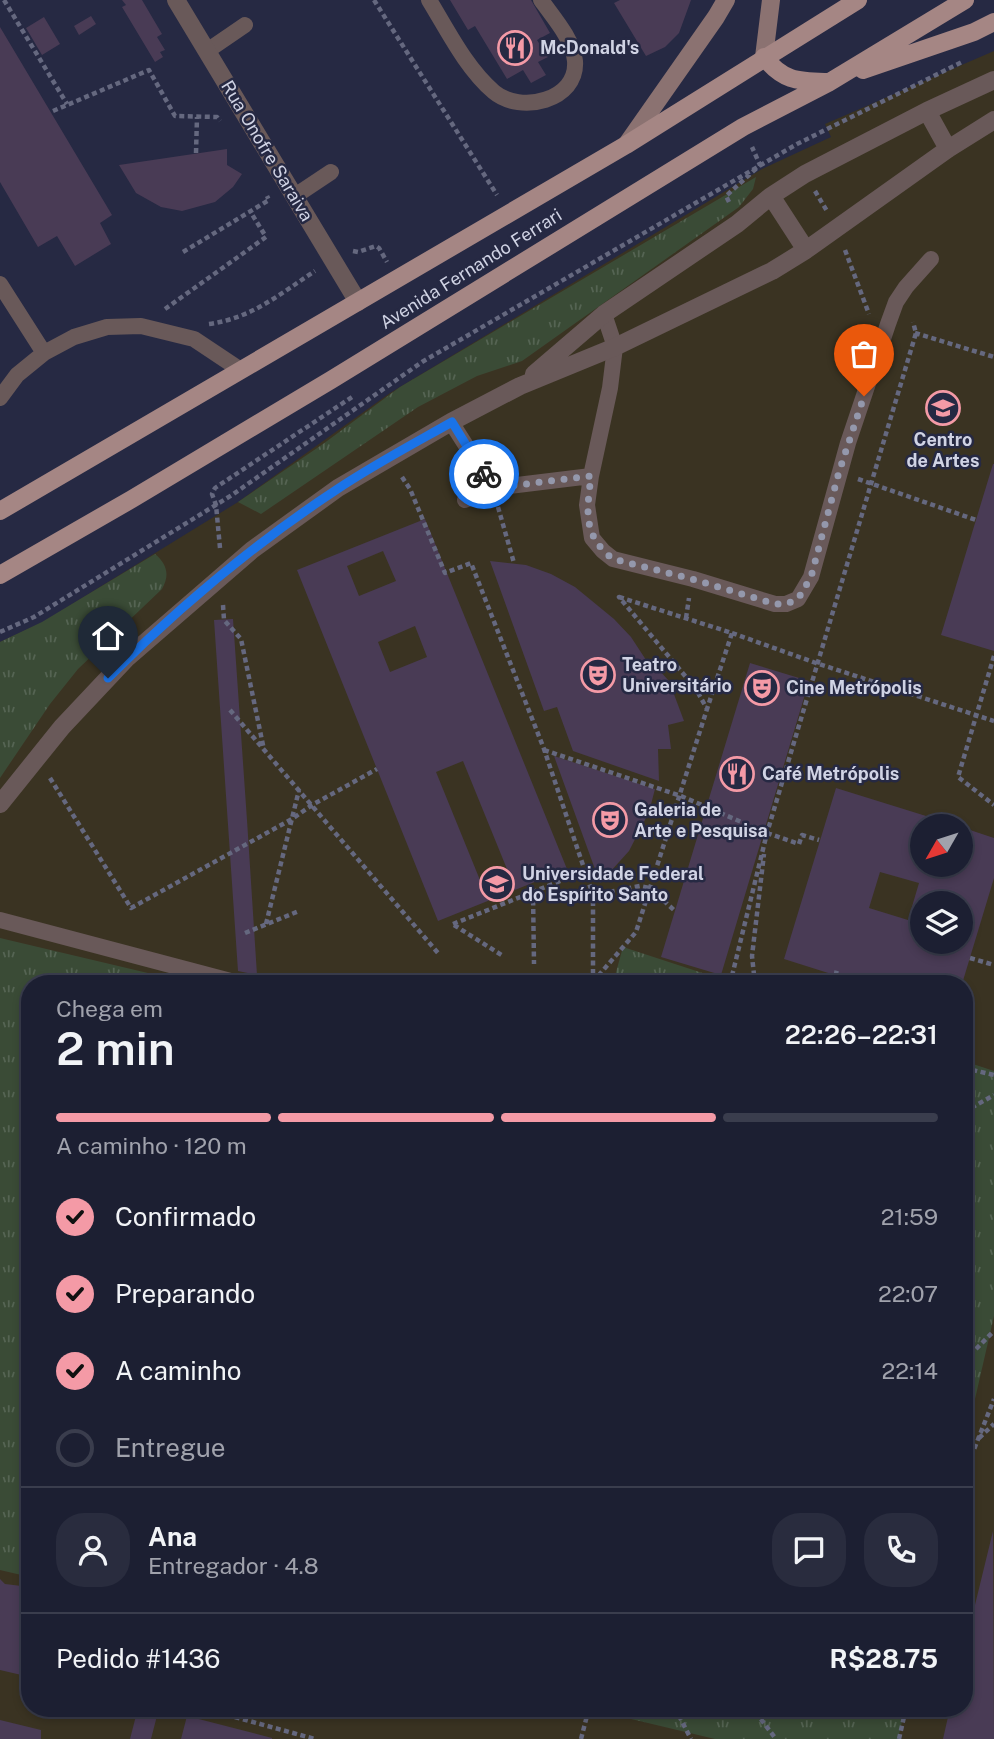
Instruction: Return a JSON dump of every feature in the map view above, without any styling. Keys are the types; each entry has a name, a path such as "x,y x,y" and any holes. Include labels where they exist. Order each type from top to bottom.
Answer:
{"main road":[{"name":"Avenida Fernando Ferrari","path":"0,510 626,145 858,0"},
{"name":"Avenida Fernando Ferrari","path":"0,575 331,380 743,127 828,82 965,0"},
{"path":"765,57 775,70 788,78 828,82 994,23"}],"street":[{"name":"Rua Onofre Saraiva","path":"176,0 358,302"},
{"path":"626,145 726,0"},
{"path":"765,57 771,0"},
{"path":"520,386 604,314 805,174 994,80"},
{"path":"927,111 948,149"},
{"path":"0,804 36,757 126,659 222,576 338,488 520,386 615,347 772,271 994,120"},
{"path":"771,196 806,250"}],"lane":[{"path":"429,0 463,56 488,85 509,102 525,105 543,101 562,90 575,65 574,53 568,41 541,0"},
{"path":"207,51 245,25"},
{"path":"295,196 331,172"},
{"path":"604,314 615,347 610,388 591,476 588,513 592,538 613,559 775,604 786,604 798,599 811,577 839,472 896,302 906,286 931,259"},
{"path":"0,284 44,353"},
{"path":"0,398 18,375 44,353 74,337 107,327 141,326 194,339 239,369"},
{"path":"452,422 493,488"},
{"path":"465,500 493,488 591,476"},
{"path":"0,920 208,975"}],"path":[{"path":"4,0 67,104"},
{"path":"374,0 509,213"},
{"path":"0,632 34,617 216,505 285,460 395,379 434,355 797,144 970,59"},
{"path":"53,111 149,70 175,116 218,117 225,129"},
{"path":"196,153 197,117"},
{"path":"183,252 269,200 261,188"},
{"path":"141,326 266,237 250,211"},
{"path":"202,325 228,321 254,312 348,251 358,252 379,247 397,279"},
{"path":"732,975 767,833 916,333 906,286"},
{"path":"888,324 994,357"},
{"path":"222,576 216,505 212,494 215,488 355,395"},
{"path":"839,472 976,520"},
{"path":"410,489 445,573 471,563 544,749 593,895 593,975"},
{"path":"499,511 514,564"},
{"path":"708,709 696,690 619,597 994,721"},
{"path":"224,620 241,639 264,750"},
{"path":"600,975 636,932 732,633"},
{"path":"994,656 958,776 994,805"},
{"path":"230,710 438,953"},
{"path":"544,749 681,796 799,844 802,835 819,840"},
{"path":"36,757 131,908 377,769"},
{"path":"266,924 299,790"},
{"path":"754,975 752,956 767,833"},
{"path":"503,956 453,924 585,871"},
{"path":"593,895 640,886 650,888 676,911"},
{"path":"533,892 534,964"},
{"path":"246,933 299,911"},
{"path":"970,958 994,965"},
{"path":"836,975 837,969"},
{"path":"973,1070 994,1076"},
{"path":"973,1107 994,1095"},
{"path":"973,1352 994,1331"},
{"path":"973,1454 994,1399"},
{"path":"978,1439 994,1424"},
{"path":"235,1717 315,1739"},
{"path":"581,1739 587,1717"},
{"path":"680,1717 691,1739"},
{"path":"759,1717 776,1739"},
{"path":"899,1739 904,1717"}],"shaded area":[{"name":"Universidade Federal do Espírito Santo","path":"994,51 994,1739 0,1739 0,642 43,622 238,502 390,393 762,169 831,137 825,124"}],"green space":[{"path":"756,177 753,189 739,207 522,361 477,376 418,407 261,514 238,502 400,387"},
{"path":"155,554 166,570 162,589 78,669 50,704 0,778 0,642 42,622"},
{"path":"0,938 156,975 21,975 21,1575 0,1570"},
{"path":"623,947 709,975 615,975"},
{"path":"973,1064 994,1071 994,1316 973,1408"},
{"path":"623,1717 903,1717 898,1739 715,1739"}],"building":[{"path":"122,0 142,0 162,34 157,37 165,50 160,52 163,57 155,62 122,7 126,5"},
{"name":"McDonald's","path":"450,0 531,0 550,33 537,40 548,57 538,62 546,75 531,83 523,70 507,79 475,26 468,30"},
{"path":"620,0 691,0 679,33 665,47 646,56 614,3"},
{"path":"91,16 96,24 79,35 74,26"},
{"path":"44,17 60,44 42,55 26,28"},
{"path":"0,27 112,215 100,223 111,244 75,266 57,236 38,247 0,182"},
{"path":"227,149 227,165 242,174 233,187 215,202 182,211 161,207 136,193 119,165"},
{"path":"994,464 994,651 941,635"},
{"path":"425,519 567,869 438,921 297,570","holes":["383,551 396,581 359,596 347,566","415,626 427,657 390,672 378,642","463,761 509,874 482,885 436,772"]},
{"name":"Teatro Universitário","path":"490,561 526,565 575,587 614,619 631,637 648,663 651,662 669,681 684,721 668,725 671,749 658,749 659,781 573,751 557,707 544,711"},
{"path":"233,619 257,975 238,971 214,620"},
{"path":"750,663 809,681 721,975 661,957"},
{"name":"Galeria de Arte e Pesquisa","path":"554,756 655,789 649,812 629,851 600,883"},
{"path":"836,788 920,814 910,814 910,877 973,877 973,831 994,838 994,878 973,948 973,891 917,891 919,883 880,872 869,908 908,920 910,913 910,954 971,954 965,975 835,975 784,959"},
{"path":"993,1531 994,1739 943,1739 948,1717 973,1717 973,1613"},
{"path":"0,1579 5,1584 21,1586 21,1675 0,1670"},
{"path":"136,1717 157,1717 151,1739 130,1739"},
{"path":"187,1717 272,1738 272,1739 181,1739"},
{"path":"0,1720 41,1730 41,1739 0,1739"}],"way so far":[{"path":"484,474 493,488 591,476 587,505 592,538 613,559 775,604 786,604 798,599 811,577 839,472 864,396"}],"place":[{"name":"McDonald's","path":"515,48"},
{"name":"Centro de Artes","path":"943,408"},
{"name":"Teatro Universitário","path":"598,675"},
{"name":"Cine Metrópolis","path":"762,688"},
{"name":"Café Metrópolis","path":"737,774"},
{"name":"Galeria de Arte e Pesquisa","path":"610,820"},
{"name":"Universidade Federal do Espírito Santo","path":"497,884"}],"route":[{"path":"108,678 187,606 291,520 338,488 452,422 484,474"}]}
